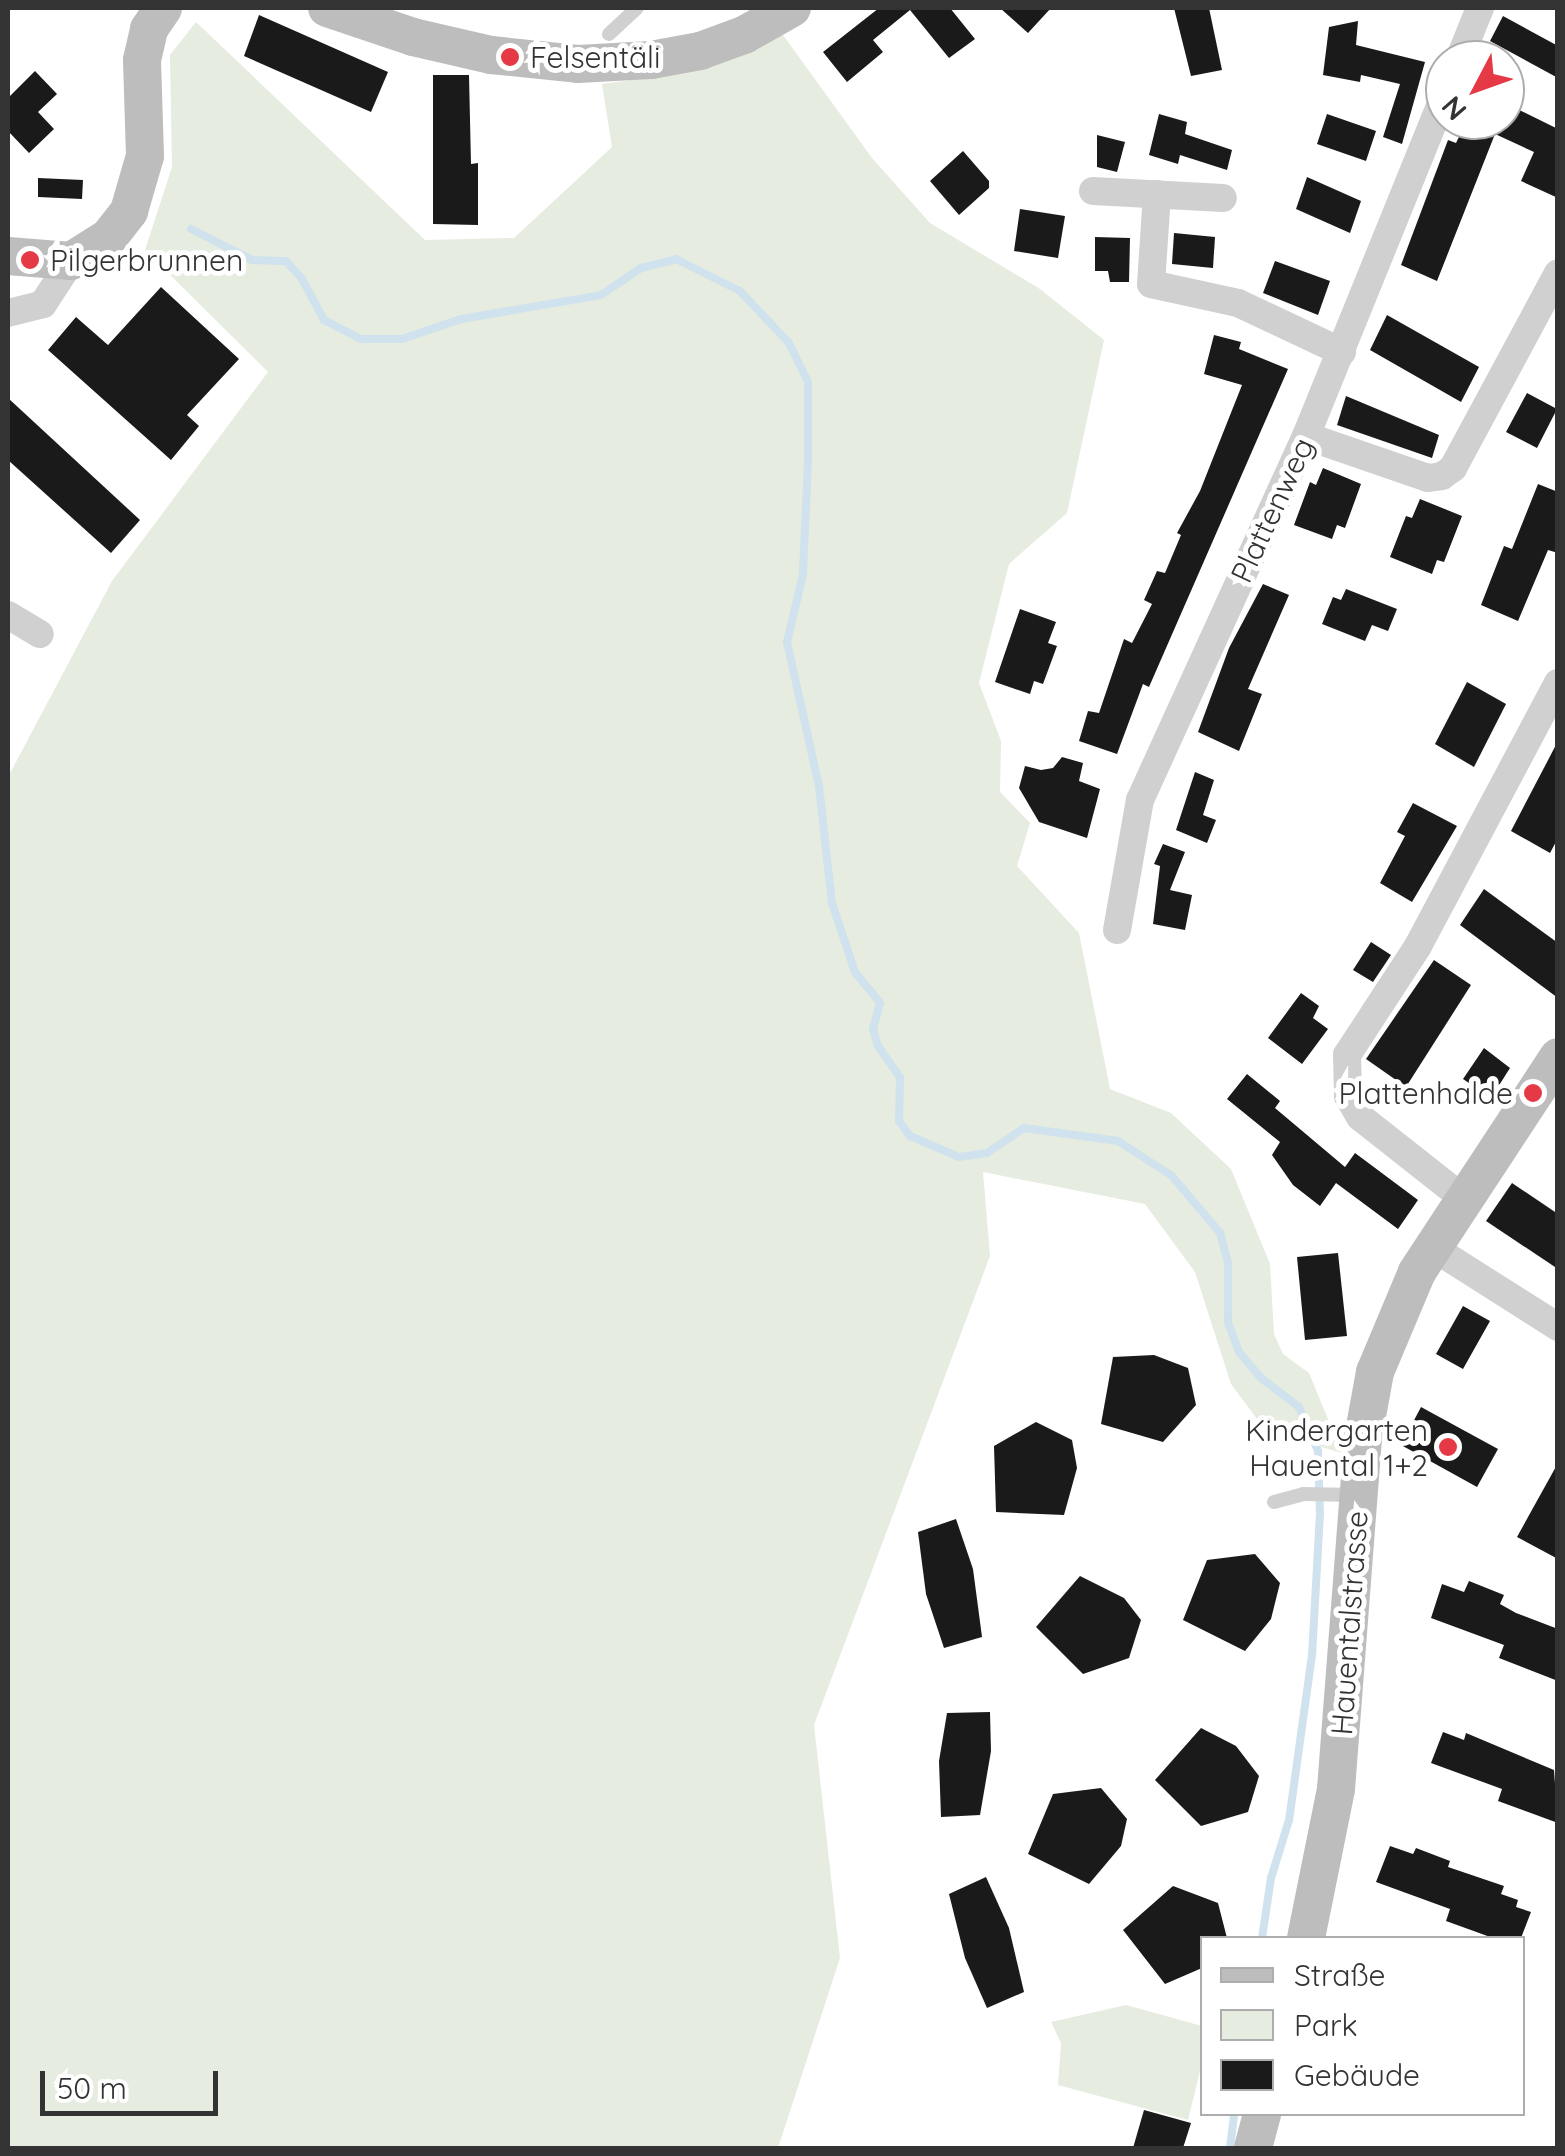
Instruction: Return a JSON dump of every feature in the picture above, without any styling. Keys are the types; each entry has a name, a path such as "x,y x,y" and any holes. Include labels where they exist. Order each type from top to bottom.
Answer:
{"street":[{"path":"8,313 43,304 72,261 109,237 129,212 140,186 145,156 142,60 149,29 163,8"},
{"path":"328,8 412,37 490,55 578,64 652,60 700,51 744,35 792,8"},
{"path":"1467,40 1480,8"},
{"name":"Plattenweg","path":"1116,930 1140,800 1306,436 1427,140"},
{"path":"1092,191 1222,198"},
{"path":"1156,194 1151,284 1238,303 1342,352"},
{"path":"8,256 72,261"},
{"path":"1306,436 1428,478 1442,476 1454,468 1558,273"},
{"path":"8,615 40,634"},
{"path":"1464,1199 1360,1117 1348,1096 1347,1055 1427,929 1558,683"},
{"name":"Hauentalstrasse","path":"1306,1936 1336,1789 1358,1495 1376,1372 1406,1293 1432,1247 1558,1057"},
{"path":"1432,1247 1558,1326"},
{"path":"1253,2148 1261,2116"}],"lane":[{"path":"609,34 636,8"},
{"path":"1274,1502 1304,1494 1358,1495"}],"green space":[{"path":"196,22 425,240 514,238 612,147 602,84 684,73 783,35 872,158 930,223 1040,289 1104,340 1067,513 1009,564 979,683 1001,741 1000,792 1030,823 1017,866 1079,933 1110,1089 1171,1113 1231,1169 1270,1264 1274,1334 1283,1354 1309,1373 1342,1453 1266,1431 1231,1384 1195,1272 1145,1204 983,1172 990,1256 814,1725 840,1958 778,2148 8,2148 8,777 112,581 268,372 145,250 172,167 170,55"},
{"path":"1126,2005 1200,2025 1200,2071 1188,2120 1058,2085 1061,2043 1051,2022"}],"building":[{"path":"879,8 950,8 975,39 949,58 910,10 873,40 883,52 847,82 823,52"},
{"path":"1000,8 1051,8 1028,33"},
{"path":"1174,8 1209,8 1222,70 1191,76"},
{"path":"259,15 388,72 371,112 244,56"},
{"path":"1503,16 1558,46 1558,78 1525,60 1525,40 1491,40"},
{"path":"1358,21 1356,45 1425,62 1402,144 1383,137 1400,84 1361,75 1360,82 1323,75 1329,27"},
{"path":"35,71 57,94 38,112 54,129 29,153 8,131 8,98"},
{"path":"433,75 469,75 471,164 478,163 478,225 433,224"},
{"path":"1525,113 1558,129 1558,198 1521,181 1534,152 1508,140 1525,140"},
{"path":"1159,114 1187,122 1185,134 1232,150 1227,170 1180,155 1178,164 1149,155"},
{"path":"1327,114 1376,131 1366,161 1317,144"},
{"path":"1097,135 1125,142 1117,172 1097,167"},
{"path":"1448,140 1493,140 1437,281 1401,265"},
{"path":"963,151 989,181 989,188 959,215 930,181"},
{"path":"1307,177 1361,201 1350,233 1296,209"},
{"path":"38,178 83,180 82,199 38,197"},
{"path":"1020,209 1065,216 1058,258 1014,251"},
{"path":"1174,233 1215,237 1213,268 1172,264"},
{"path":"1095,237 1130,238 1129,282 1110,282 1108,271 1095,271"},
{"path":"1275,261 1330,281 1318,315 1263,293"},
{"path":"161,287 239,359 187,415 199,426 171,460 48,350 76,317 108,345"},
{"path":"1387,315 1479,367 1461,402 1370,350"},
{"path":"1214,335 1241,342 1239,349 1288,369 1149,687 1143,684 1117,754 1079,741 1088,711 1099,713 1124,639 1132,643 1152,604 1144,600 1157,571 1165,573 1181,535 1177,533 1200,491 1242,385 1204,374"},
{"path":"1527,393 1557,409 1537,448 1506,432"},
{"path":"1346,396 1439,435 1432,458 1337,425"},
{"path":"8,398 140,520 111,553 8,460"},
{"path":"1323,468 1361,484 1345,528 1337,525 1332,539 1294,525 1310,482 1316,485"},
{"path":"1538,484 1558,492 1558,553 1548,550 1518,621 1481,605 1504,546 1512,549"},
{"path":"1420,499 1462,516 1444,562 1437,560 1432,574 1390,557 1406,516 1412,518"},
{"path":"1263,584 1289,595 1248,689 1262,694 1239,751 1198,732 1229,648"},
{"path":"1346,589 1397,609 1388,631 1372,625 1365,641 1322,624 1333,597 1341,600"},
{"path":"1020,609 1056,622 1048,643 1057,646 1043,684 1034,681 1030,694 995,682"},
{"path":"1467,682 1506,704 1474,767 1435,744"},
{"path":"1558,741 1558,838 1550,853 1511,831"},
{"path":"1062,757 1083,763 1079,781 1100,789 1087,838 1039,822 1019,788 1025,766 1053,768"},
{"path":"1195,772 1214,780 1203,815 1216,820 1207,843 1176,830"},
{"path":"1413,803 1457,826 1412,902 1380,883 1405,836 1397,832"},
{"path":"1163,844 1185,852 1170,890 1192,895 1185,930 1153,924 1160,866 1154,864"},
{"path":"1484,889 1558,943 1558,998 1460,925"},
{"path":"1371,942 1391,955 1373,982 1353,970"},
{"path":"1434,960 1471,985 1406,1087 1366,1059"},
{"path":"1301,993 1319,1006 1313,1018 1328,1029 1302,1064 1268,1038"},
{"path":"1484,1048 1510,1068 1491,1098 1463,1079"},
{"path":"1247,1074 1280,1101 1275,1108 1345,1167 1355,1153 1418,1200 1398,1229 1336,1183 1320,1206 1293,1185 1272,1155 1280,1142 1227,1099"},
{"path":"1512,1183 1558,1214 1558,1269 1486,1221"},
{"path":"1338,1253 1347,1336 1305,1340 1297,1257"},
{"path":"1463,1306 1490,1321 1463,1369 1436,1354"},
{"path":"1154,1355 1188,1368 1196,1405 1163,1442 1101,1424 1113,1357"},
{"name":"Kindergarten Hauental 1+2","path":"1421,1407 1498,1449 1477,1487 1401,1445"},
{"path":"1036,1422 1072,1440 1077,1468 1064,1515 996,1512 994,1446"},
{"path":"1558,1463 1558,1559 1517,1537"},
{"path":"956,1519 973,1569 982,1637 944,1648 926,1594 918,1532"},
{"path":"1255,1554 1280,1583 1271,1619 1245,1651 1183,1620 1207,1560"},
{"path":"1080,1576 1124,1598 1141,1620 1129,1658 1083,1674 1036,1627"},
{"path":"1469,1581 1504,1595 1500,1604 1516,1613 1558,1629 1558,1681 1499,1658 1504,1645 1431,1618 1442,1584 1464,1592"},
{"path":"990,1712 991,1751 980,1815 941,1817 939,1761 947,1713"},
{"path":"1201,1728 1236,1746 1259,1776 1248,1812 1201,1826 1155,1780"},
{"path":"1443,1732 1464,1740 1466,1733 1554,1770 1558,1823 1498,1801 1502,1789 1431,1763"},
{"path":"1101,1788 1127,1819 1121,1846 1089,1884 1028,1854 1053,1794"},
{"path":"1390,1846 1413,1854 1416,1848 1450,1861 1448,1867 1504,1886 1501,1894 1518,1900 1516,1907 1531,1912 1522,1936 1487,1936 1446,1921 1450,1909 1376,1882"},
{"path":"986,1877 1009,1928 1024,1992 987,2008 965,1958 949,1894"},
{"path":"1173,1886 1218,1903 1226,1936 1200,1936 1200,1969 1165,1984 1123,1930"},
{"path":"1144,2110 1191,2123 1183,2148 1133,2148"}],"waterway":[{"path":"191,229 252,260 286,261 302,279 324,320 361,339 402,339 461,319 601,295 641,268 676,259 740,291 789,343 808,382 808,462 803,574 787,642 819,786 832,903 855,972 880,1003 873,1029 878,1046 900,1078 899,1121 910,1136 959,1157 987,1153 1024,1128 1118,1141 1172,1176 1220,1233 1228,1263 1228,1322 1239,1352 1261,1378 1299,1407 1318,1451 1320,1513 1312,1655 1289,1820 1271,1878 1262,1936"},
{"path":"1230,2148 1234,2116"}],"place":[{"name":"Felsentäli","path":"510,57"},
{"name":"Pilgerbrunnen","path":"30,260"},
{"name":"Plattenhalde","path":"1533,1093"},
{"name":"Kindergarten Hauental 1+2","path":"1448,1447"}]}
